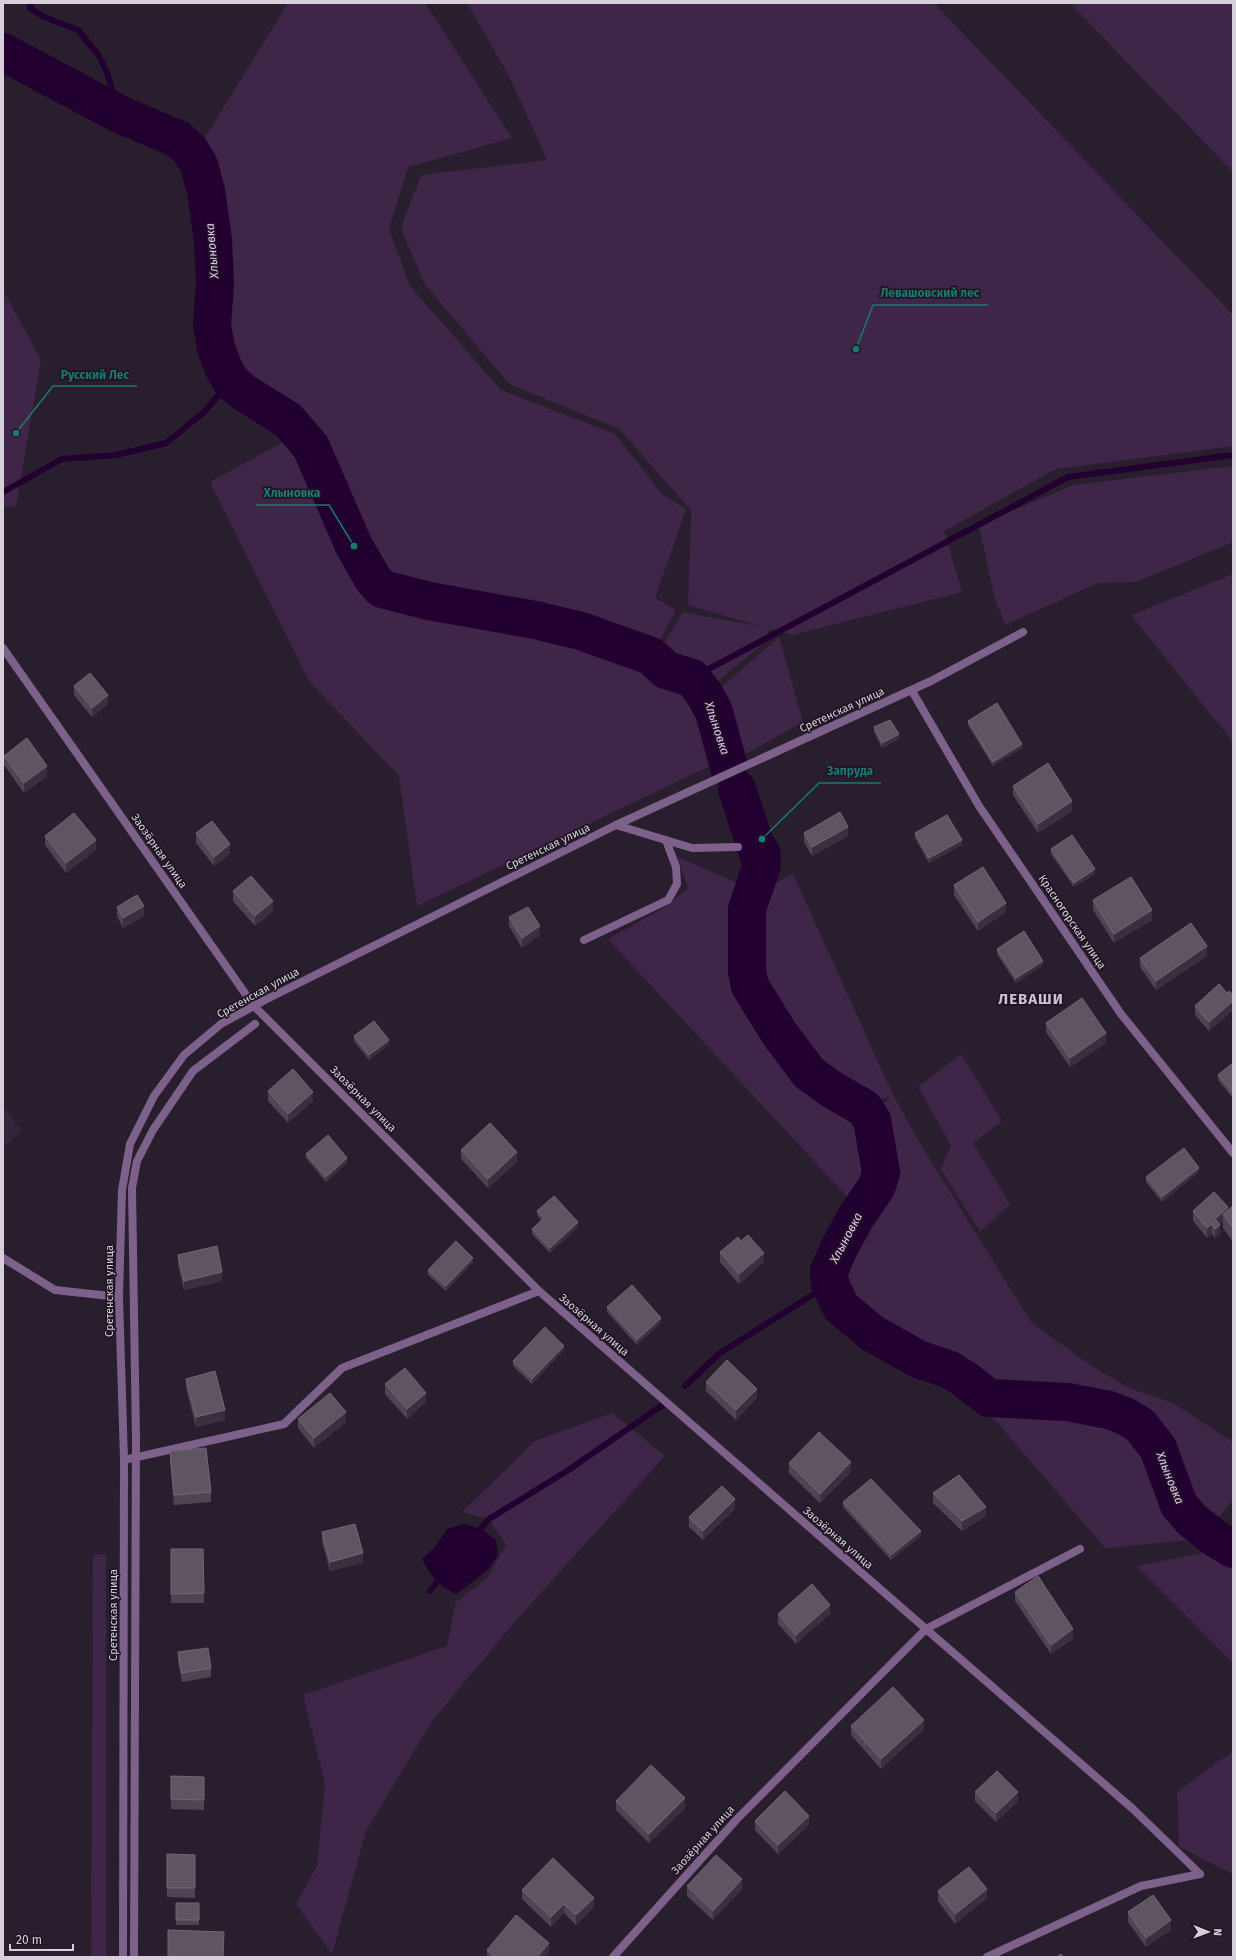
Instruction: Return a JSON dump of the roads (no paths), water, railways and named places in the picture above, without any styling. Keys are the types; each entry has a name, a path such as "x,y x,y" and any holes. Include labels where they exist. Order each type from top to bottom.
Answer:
{"street":[{"name":"Сретенская улица","path":"123,1957 124,1460 119,1297 122,1190 130,1144 154,1096 184,1055 221,1024 254,1006 406,928 616,825 912,690 1023,632"},
{"name":"Заозёрная улица","path":"3,648 254,1006 539,1291 926,1629 737,1819 612,1957"},
{"name":"Красногорская улица","path":"912,690 979,806 1121,1014 1233,1153"},
{"path":"616,825 692,848 738,847"},
{"path":"584,940 668,900 677,884 676,867 666,840"},
{"path":"134,1957 136,1457 132,1188 137,1161 153,1130 193,1070 255,1024"},
{"path":"3,1258 55,1290 119,1297"},
{"path":"124,1460 284,1424 342,1368 539,1291"},
{"path":"987,1957 1141,1886 1200,1874 1133,1809 926,1629 1080,1549"}],"waterway":[{"path":"31,3 30,8 42,16 78,30 99,56 107,72 119,114"},
{"name":"Хлыновка","path":"3,52 119,114 178,139 190,150 199,165 206,191 213,240 215,283 212,325 216,348 224,369 231,381 243,392 288,420 311,447 354,546 373,579 382,589 429,601 535,620 581,631 651,656 666,670 692,678 705,695 714,712 729,767"},
{"path":"3,492 62,459 116,455 166,443 203,413 231,381"},
{"path":"692,678 1068,477 1233,455"},
{"name":"Хлыновка","path":"737,789 762,865 747,909 747,972 750,986 779,1033 809,1073 831,1089 864,1108 872,1120 881,1172 877,1186 856,1217 839,1248 829,1271 830,1284 841,1307 872,1333 918,1359 950,1370 966,1380 989,1398 1068,1402 1109,1410 1125,1416 1140,1425 1158,1448 1179,1505 1192,1520 1215,1538 1233,1549"},
{"path":"685,1386 720,1353 830,1284"},
{"path":"475,1536 489,1519 567,1471 664,1404"},
{"path":"430,1591 441,1577"}],"place":[{"name":"Левашовский лес","path":"856,349"},
{"name":"Русский Лес","path":"16,433"},
{"name":"Хлыновка","path":"354,546"},
{"name":"Запруда","path":"762,839"}],"district":[{"name":"ЛЕВАШИ","path":"1031,999"}]}
